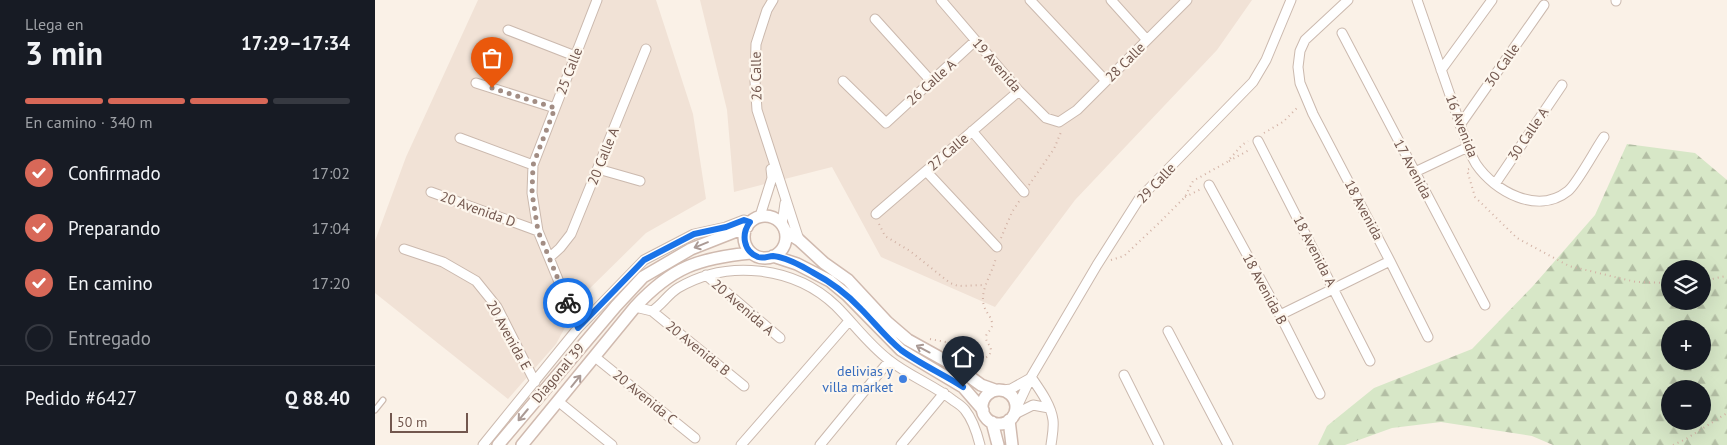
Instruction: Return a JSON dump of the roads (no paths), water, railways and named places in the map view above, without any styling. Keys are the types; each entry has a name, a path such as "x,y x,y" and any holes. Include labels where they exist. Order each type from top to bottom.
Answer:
{"street":[{"name":"25 Calle","path":"538,231 532,193 533,165 597,0"},
{"name":"26 Calle","path":"773,0 767,10 755,44 757,110 799,240"},
{"name":"19 Avenida","path":"941,0 1019,91 1046,118 1059,122"},
{"path":"1030,0 1106,81"},
{"path":"1111,0 1147,40"},
{"name":"28 Calle","path":"1059,122 1077,110 1187,0"},
{"name":"29 Calle","path":"1013,415 1031,377 1097,264 1139,198 1253,82 1267,60 1291,0"},
{"name":"18 Avenida","path":"1348,0 1305,40 1300,51 1297,67 1300,83 1313,114 1428,337"},
{"name":"16 Avenida","path":"1417,0 1468,147 1477,164 1495,184 1524,199 1538,201 1556,199 1570,190 1603,136"},
{"path":"1441,70 1492,0"},
{"name":"30 Calle","path":"1460,125 1544,5"},
{"path":"875,19 931,81"},
{"path":"508,30 575,56"},
{"name":"17 Avenida","path":"1342,33 1485,305"},
{"name":"26 Calle A","path":"843,81 886,122 975,40"},
{"name":"20 Calle A","path":"550,257 571,234 646,49"},
{"path":"476,83 555,108"},
{"name":"30 Calle A","path":"1495,184 1562,84"},
{"name":"27 Calle","path":"876,214 1019,91"},
{"path":"972,131 1024,192"},
{"path":"460,138 533,165"},
{"name":"18 Avenida A","path":"1259,143 1370,361"},
{"path":"1415,172 1468,147"},
{"name":"26 Calle","path":"752,222 772,178 770,154"},
{"path":"598,168 640,181"},
{"path":"926,171 997,247"},
{"name":"18 Avenida B","path":"1209,184 1280,315 1320,394"},
{"name":"20 Avenida D","path":"431,192 538,231"},
{"name":"26 Calle","path":"784,228 785,200"},
{"path":"483,445 578,328 644,260 694,234 726,227 741,220 752,222 772,217 824,263 848,280 887,322 908,340 955,366 981,385 1007,392 1014,399 1012,445"},
{"path":"752,222 744,234 744,241 751,253 758,257 765,258 779,252 784,246 786,239 784,228"},
{"name":"Diagonal 39","path":"498,445 643,277 691,249 752,222"},
{"path":"538,231 578,328"},
{"name":"20 Avenida E","path":"404,249 443,262 476,281 497,307 535,382"},
{"name":"Diagonal 39","path":"522,445 635,307 652,289 675,273 700,261 751,253"},
{"path":"773,256 797,264 830,281 847,295 901,350 963,387 992,422 998,445"},
{"path":"1280,315 1390,261"},
{"path":"635,307 652,311 676,289 706,275 736,270 754,270 789,277 817,291 836,306 889,361 944,393 965,409 980,445"},
{"name":"20 Avenida A","path":"706,275 780,338"},
{"name":"20 Avenida B","path":"652,311 743,386"},
{"path":"741,445 849,321"},
{"path":"1168,331 1228,445"},
{"name":"20 Avenida C","path":"595,357 695,438"},
{"path":"820,445 889,361"},
{"path":"1124,375 1159,445"},
{"path":"983,410 985,398 999,390 1011,389 1024,383 1031,377 1049,408 1053,420 1051,445"},
{"path":"901,445 944,393"},
{"path":"559,402 612,445"},
{"path":"992,422 1001,423 1033,406 1049,408"}],"lane":[{"path":"375,410 383,400"}],"place":[{"name":"delivias y villa market","path":"903,379"}]}
